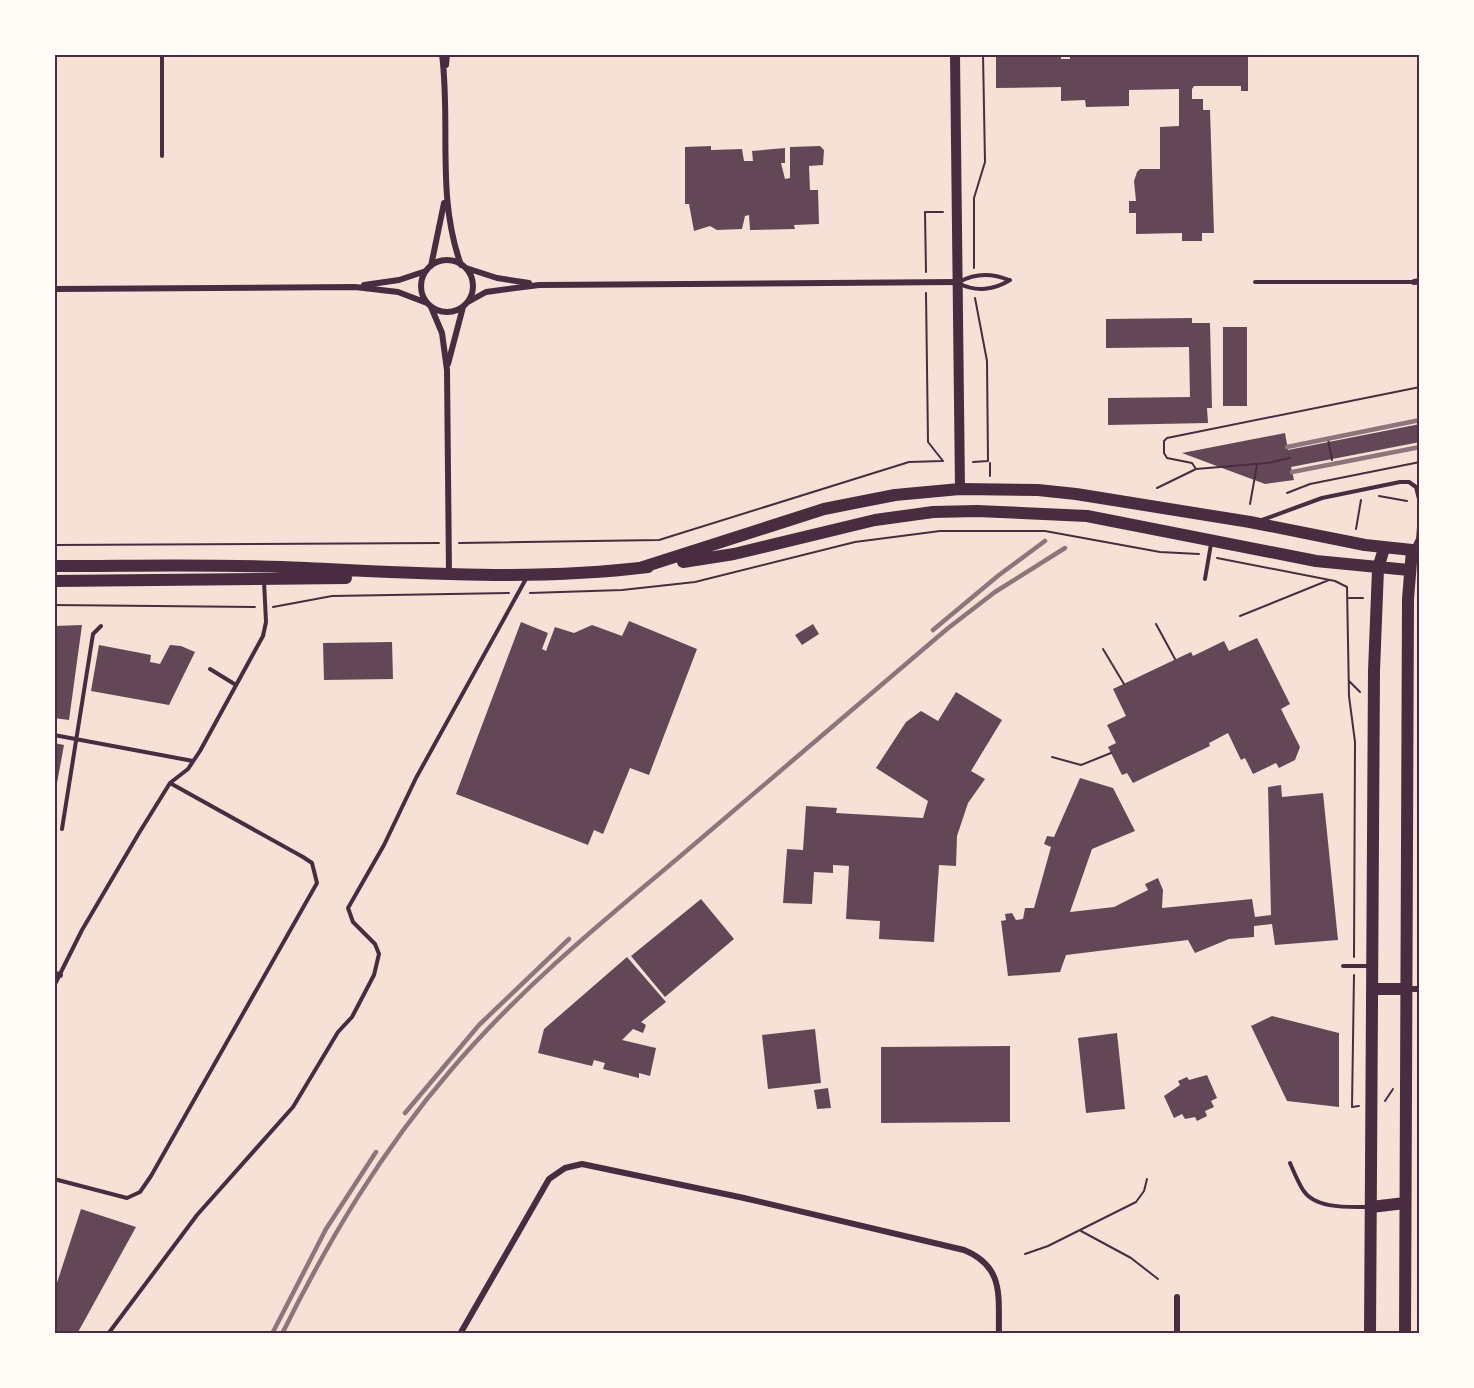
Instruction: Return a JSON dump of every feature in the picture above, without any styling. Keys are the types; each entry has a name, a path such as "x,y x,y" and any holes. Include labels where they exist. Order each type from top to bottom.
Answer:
{"main road":[{"path":"960,489 960,511"},
{"path":"640,568 824,508 895,495 960,489 1029,490 1076,494 1250,522 1384,548 1416,551 1406,989 1405,1334"},
{"path":"54,566 264,573 529,573 640,568 734,554 875,520 960,511 1024,511 1087,516 1316,561 1378,569 1414,570"},
{"path":"1370,1334 1374,671 1378,569 1384,548"},
{"path":"54,582 264,573"},
{"path":"1373,989 1406,989"},
{"path":"1371,1207 1405,1203"}],"street":[{"path":"442,54 445,197 451,233 463,266 472,280 472,295 459,315 447,370"},
{"path":"444,75 447,54"},
{"path":"954,56 960,489"},
{"path":"445,197 429,268 421,287 442,333 447,370 448,573"},
{"path":"355,287 399,280 446,260 497,278 539,285"},
{"path":"54,289 355,287 398,292 447,312 484,293 539,285 958,282"},
{"path":"1406,989 1420,989"},
{"path":"460,1334 549,1179 565,1168 582,1164 744,1198 964,1250 981,1258 995,1276 998,1289 999,1334"},
{"path":"1177,1297 1177,1334"}],"lane":[{"path":"162,54 162,156"},
{"path":"997,275 1010,280 996,288 974,288 958,282 975,276 997,275"},
{"path":"1255,282 1417,281"},
{"path":"1250,522 1322,498 1400,482 1409,482 1416,487 1420,504"},
{"path":"1416,551 1420,516"},
{"path":"1205,579 1212,540"},
{"path":"54,986 57,974 86,923 170,783 183,774 193,761 263,636 266,607 264,573"},
{"path":"108,1334 197,1215 293,1107 338,1032 352,1017 374,975 379,954 375,944 352,922 348,908 384,846 416,778 529,573"},
{"path":"62,830 93,634 101,626"},
{"path":"210,669 236,685"},
{"path":"54,735 193,761"},
{"path":"54,1179 127,1198 140,1192 161,1160 317,883 312,863 170,783"},
{"path":"1343,966 1373,966"},
{"path":"1290,1163 1303,1191 1311,1198 1343,1207 1371,1207"}],"path":[{"path":"975,276 974,198 985,162 983,54"},
{"path":"925,212 928,442 942,461"},
{"path":"54,545 659,540 909,462 988,461 987,361 974,288"},
{"path":"1196,469 1192,463 1167,458 1164,453 1164,441 1167,438 1420,387"},
{"path":"1328,440 1332,460"},
{"path":"1257,465 1290,458"},
{"path":"1287,493 1310,484 1420,462"},
{"path":"1157,488 1196,469 1268,463"},
{"path":"1250,504 1257,465"},
{"path":"1373,495 1407,501"},
{"path":"1356,529 1361,498"},
{"path":"54,605 266,607 286,606 332,596 622,590 695,582 855,542 940,531 1044,531 1160,552 1209,556 1329,580 1347,587 1349,681 1355,742 1352,1107 1371,1106"},
{"path":"1240,616 1329,580"},
{"path":"1156,624 1175,659"},
{"path":"1102,649 1124,684"},
{"path":"1052,757 1081,765 1111,753"},
{"path":"1024,1254 1080,1231 1136,1202 1144,1191 1148,1179"},
{"path":"1080,1231 1131,1258 1158,1279"}],"building":[{"path":"996,54 1061,54 1061,59 1070,59 1070,54 1248,54 1248,91 1241,91 1241,86 1194,86 1192,89 1192,99 1203,99 1203,110 1210,110 1214,233 1202,233 1202,241 1182,241 1182,233 1136,234 1136,213 1129,213 1129,201 1136,201 1134,181 1137,172 1140,169 1160,169 1160,127 1179,126 1179,89 1129,90 1129,106 1086,107 1085,100 1061,101 1061,87 996,88"},
{"path":"711,146 711,150 742,149 744,161 753,161 752,151 785,148 785,163 781,163 785,179 790,178 790,147 820,146 824,150 823,165 809,166 810,190 818,190 819,224 794,225 795,229 750,230 749,215 745,216 742,229 717,230 710,226 694,231 689,204 685,204 685,147"},
{"path":"1192,318 1192,323 1210,323 1212,408 1207,408 1208,423 1108,425 1108,398 1190,397 1189,347 1106,348 1106,319"},
{"path":"1223,327 1247,327 1247,406 1223,406"},
{"path":"1420,424 1420,442 1291,467 1294,480 1265,484 1182,453 1285,433 1288,450"},
{"path":"629,621 697,649 649,775 630,768 603,834 594,830 588,845 456,794 521,622 548,633 542,649 546,651 555,627 574,633 592,625 622,636"},
{"path":"813,624 819,634 802,645 795,635"},
{"path":"82,625 69,720 54,718 54,626"},
{"path":"1257,638 1290,704 1281,709 1300,747 1295,760 1279,768 1276,763 1253,774 1245,758 1241,760 1228,733 1209,743 1210,746 1133,783 1127,773 1122,775 1108,747 1116,743 1107,725 1126,716 1113,689 1191,652 1193,656 1224,641 1229,651"},
{"path":"392,642 393,679 324,680 323,643"},
{"path":"99,645 151,655 150,662 160,664 170,645 181,646 195,652 169,705 91,691"},
{"path":"956,692 1002,720 971,771 985,779 968,803 957,836 956,866 939,865 934,942 879,939 880,921 846,919 849,866 833,865 833,873 814,872 812,904 783,903 787,849 803,850 806,806 837,808 836,813 923,818 928,801 876,768 906,722 921,711 938,721"},
{"path":"54,743 64,745 55,794 54,794"},
{"path":"1080,778 1113,788 1135,831 1092,849 1070,912 1114,907 1148,890 1145,884 1158,878 1163,890 1162,908 1252,899 1255,917 1271,915 1268,787 1281,785 1282,797 1323,793 1338,940 1275,945 1272,924 1254,926 1254,937 1229,939 1195,953 1188,940 1066,955 1060,972 1008,976 1001,921 1006,920 1005,914 1012,913 1016,920 1023,919 1025,908 1034,908 1051,847 1044,844 1047,836 1054,837"},
{"path":"701,899 734,939 665,997 631,956"},
{"path":"627,957 666,1002 641,1022 646,1025 643,1033 633,1029 622,1040 656,1048 650,1076 639,1073 639,1078 603,1069 605,1063 594,1060 592,1066 538,1053 544,1029"},
{"path":"1272,1016 1339,1033 1339,1107 1287,1101 1251,1026"},
{"path":"815,1029 821,1083 768,1089 762,1035"},
{"path":"1117,1033 1125,1109 1086,1113 1078,1038"},
{"path":"1010,1046 1010,1122 881,1123 881,1047"},
{"path":"1207,1075 1217,1098 1211,1101 1214,1107 1205,1111 1207,1116 1197,1121 1195,1117 1185,1119 1182,1114 1174,1118 1164,1096 1180,1085 1178,1081 1187,1077 1189,1080"},
{"path":"828,1088 831,1108 817,1109 814,1090"},
{"path":"81,1209 136,1227 77,1334 54,1334 54,1292"}],"railway":[{"path":"1287,447 1420,420"},
{"path":"1292,472 1420,447"},
{"path":"933,630 999,575 1045,541"},
{"path":"282,1334 358,1196 402,1132 451,1070 503,1013 588,934 947,629 995,592 1065,548"},
{"path":"405,1113 479,1025 569,939"},
{"path":"272,1334 326,1229 376,1152"}]}
